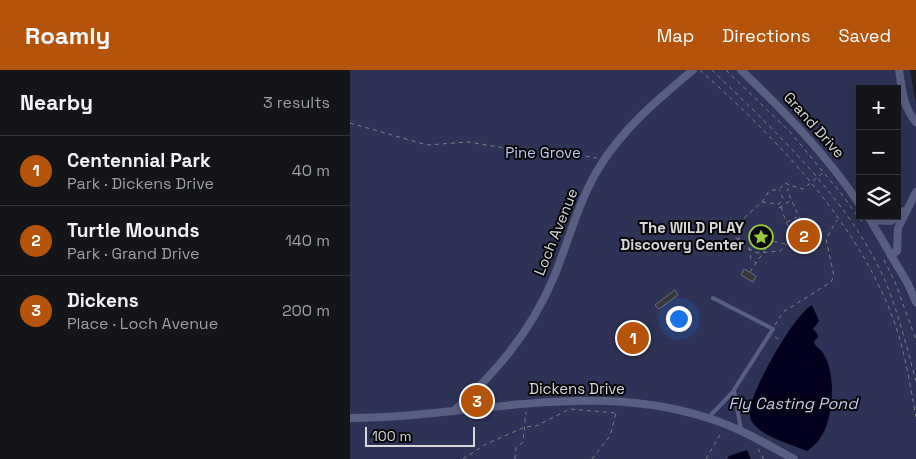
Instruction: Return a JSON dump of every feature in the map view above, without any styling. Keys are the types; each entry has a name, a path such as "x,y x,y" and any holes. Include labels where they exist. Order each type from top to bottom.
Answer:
{"street":[{"name":"Loch Avenue","path":"454,411 500,366 529,327 554,277 582,201 605,159 636,119 693,70"},
{"name":"Grand Drive","path":"741,70 816,146 856,199"},
{"path":"898,70 903,98 909,114 916,122"},
{"path":"887,257 897,251 898,228 916,192"},
{"path":"901,212 911,202"},
{"path":"870,220 887,257 916,302"},
{"name":"Dickens Drive","path":"350,418 563,401 634,403 708,418 755,438 794,459"}],"lane":[{"path":"708,418 734,391 773,329 713,298"},
{"path":"734,391 738,420 742,432"}],"path":[{"path":"700,70 779,145 811,182 858,249 894,321 908,375 916,417"},
{"path":"712,70 817,178 861,239 885,282 903,330 916,381"},
{"path":"726,70 791,133 866,227"},
{"path":"350,123 427,145 468,142 529,152 559,152 605,159"},
{"path":"788,243 783,250 762,253 749,247 733,234 739,229 745,217 762,202 769,191 779,189 785,183 790,183 803,189 824,172"},
{"path":"750,272 771,241 800,247 808,246 810,242 786,190 793,186"},
{"path":"779,189 786,203"},
{"path":"762,202 780,204 783,198"},
{"path":"791,201 780,208 800,247"},
{"path":"786,222 798,217"},
{"path":"773,329 783,312 831,282 834,276 826,239 838,219"},
{"path":"739,229 739,240"},
{"path":"749,247 751,259 757,263"},
{"path":"887,257 916,340"},
{"path":"770,334 782,341"},
{"path":"515,459 516,448 522,444 524,438 526,403"},
{"path":"463,459 486,444 525,427 536,426 570,409 616,412 610,436 592,459"},
{"path":"706,459 725,425"},
{"path":"755,438 759,452 764,459"}],"green space":[{"name":"Pine Grove","path":"350,70 910,70 916,104 916,459 350,459"}],"water":[{"name":"Fly Casting Pond","path":"812,305 819,321 813,329 818,337 814,342 823,353 827,362 832,385 832,397 831,410 824,432 818,441 807,451 764,433 753,423 750,407 768,366 786,335 804,311"},
{"path":"747,450 751,459 727,459 729,456"}],"building":[{"path":"744,269 756,276 753,282 741,275"},
{"path":"675,290 678,295 659,309 655,305"}],"place":[{"name":"Turtle Mounds","path":"804,236"},
{"name":"The WILD PLAY Discovery Center","path":"761,237"},
{"name":"Centennial Park","path":"633,338"},
{"name":"Dickens","path":"477,401"}]}
